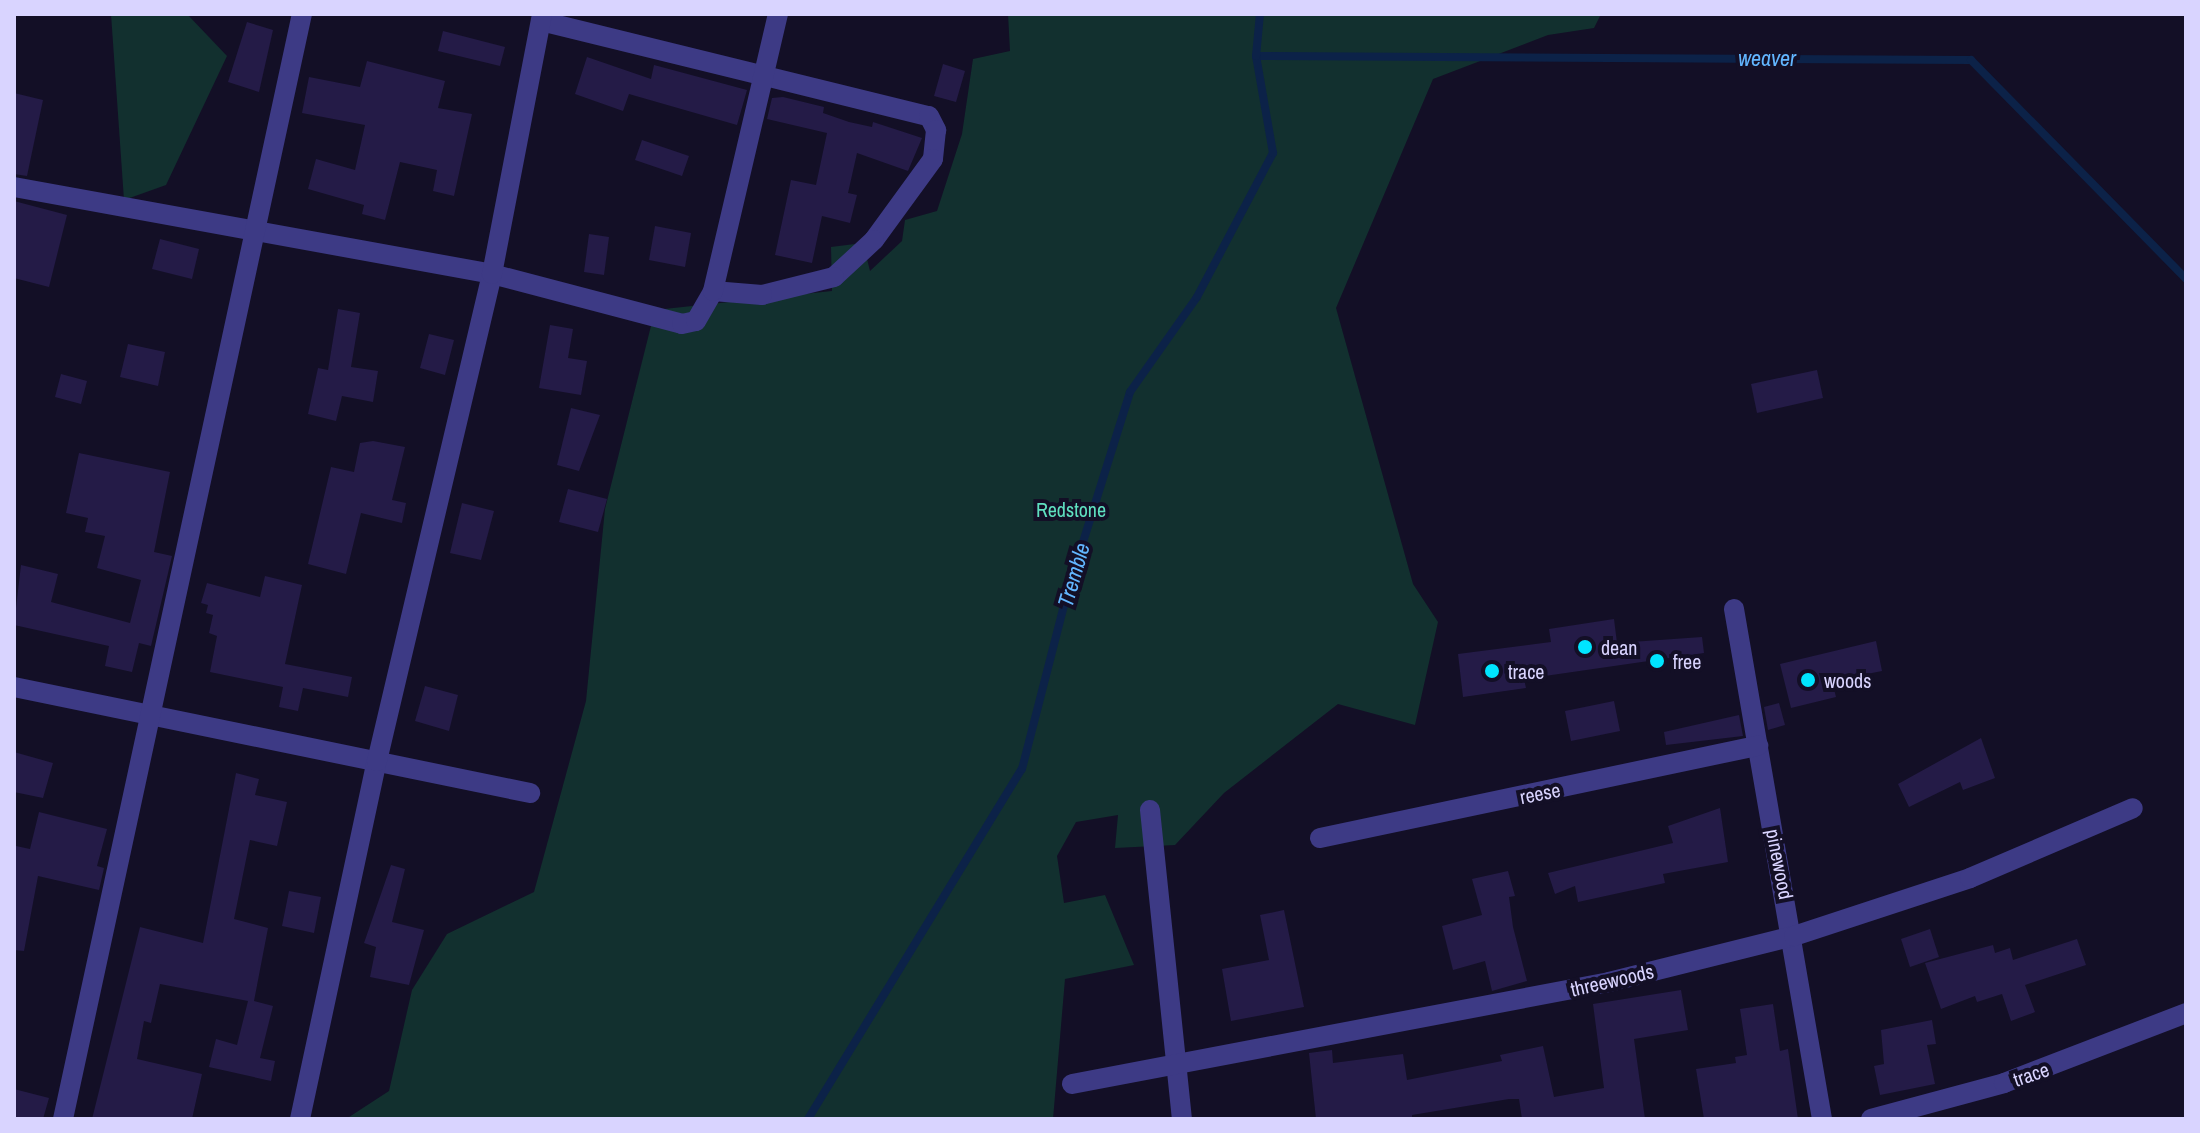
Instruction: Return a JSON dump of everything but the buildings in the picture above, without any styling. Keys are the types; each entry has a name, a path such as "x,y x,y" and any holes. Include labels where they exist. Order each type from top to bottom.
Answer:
{"street":[{"path":"63,1119 259,229 302,14"},
{"path":"14,187 259,229 492,274 682,324 701,318 713,291 778,14"},
{"path":"300,1119 377,761 492,274 542,17 929,116 936,130 933,159 874,240 834,277 762,295 713,291"},
{"name":"pinewood","path":"1734,609 1794,936 1822,1119"},
{"path":"14,687 530,793"},
{"name":"reese","path":"1320,838 1758,746"},
{"name":"threewoods","path":"1072,1084 1609,982 1794,936 1970,878 2133,808"},
{"path":"1150,810 1173,1067 1182,1119"},
{"name":"trace","path":"1871,1119 2004,1083 2186,1013"}],"green space":[{"path":"111,14 187,14 227,56 166,185 124,200"},
{"name":"Redstone","path":"1008,14 1601,14 1594,28 1548,35 1433,79 1336,308 1413,584 1438,622 1415,725 1338,704 1224,793 1175,845 1115,848 1118,815 1076,822 1057,856 1064,903 1105,895 1134,965 1065,979 1053,1119 346,1119 389,1091 412,990 447,934 534,892 586,701 605,509 655,310 832,291 831,247 863,243 870,271 902,241 905,220 937,211 962,134 973,59 1010,51"}],"waterway":[{"name":"Tremble","path":"808,1119 1022,769 1068,590 1130,392 1197,297 1273,153 1256,56 1260,14"},
{"name":"weaver","path":"1256,56 1971,60 2186,279"}],"place":[{"name":"dean","path":"1585,647"},
{"name":"free","path":"1657,661"},
{"name":"trace","path":"1492,671"},
{"name":"woods","path":"1808,680"}]}
